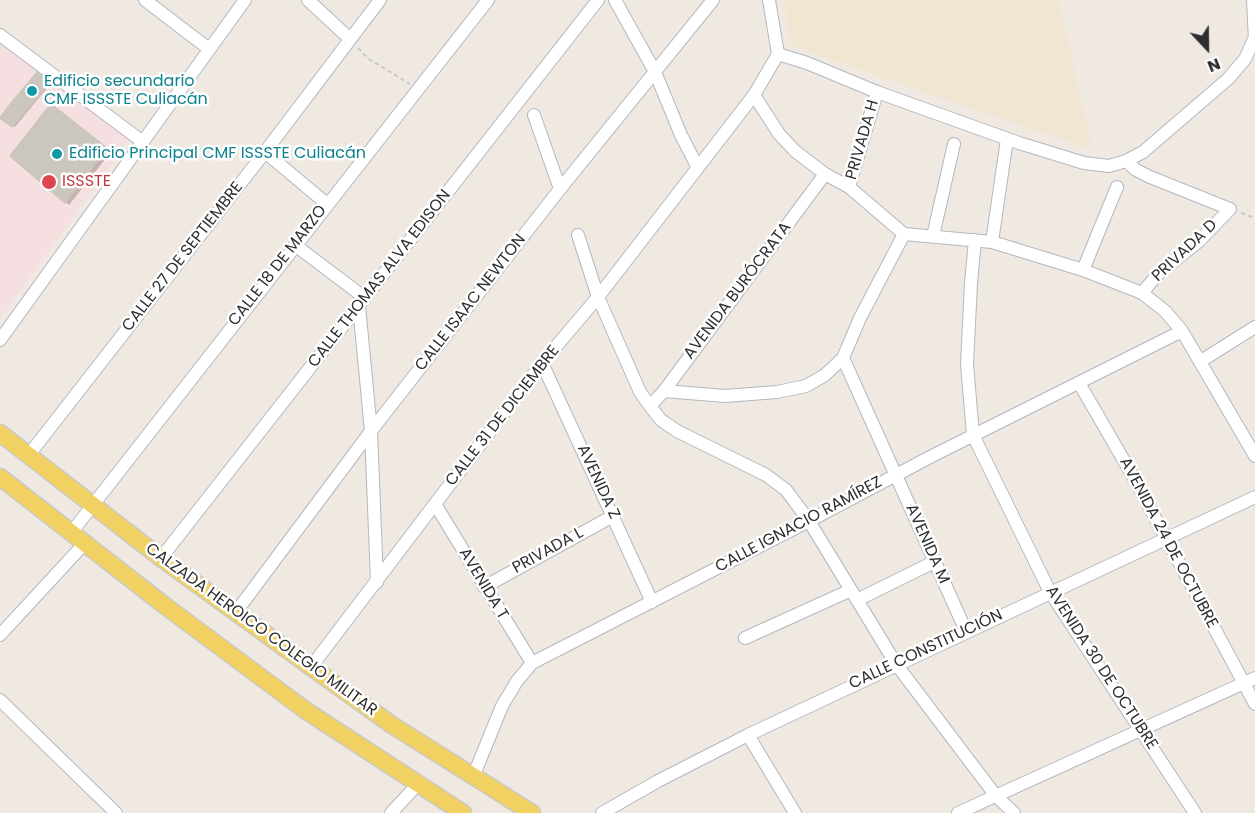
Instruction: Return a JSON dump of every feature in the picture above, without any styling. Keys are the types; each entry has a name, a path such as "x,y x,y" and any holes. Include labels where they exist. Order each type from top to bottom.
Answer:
{"main road":[{"name":"CALZADA HEROICO COLEGIO MILITAR","path":"0,433 161,558 311,668 392,724 532,813"},
{"path":"0,477 84,544 306,710 464,813"}],"street":[{"path":"145,0 209,49"},
{"path":"0,340 245,0"},
{"path":"308,0 350,39"},
{"name":"CALLE 27 DE SEPTIEMBRE","path":"28,456 265,152 380,0"},
{"name":"CALLE 18 DE MARZO","path":"71,533 488,0"},
{"name":"CALLE THOMAS ALVA EDISON","path":"161,558 598,0"},
{"path":"615,0 655,72 698,168"},
{"name":"CALLE ISAAC NEWTON","path":"236,612 371,430 560,189 713,0"},
{"path":"769,0 778,54 1007,139 1084,163 1109,166 1126,161 1143,152 1228,79 1245,59 1255,40 1253,0"},
{"path":"0,35 17,54 143,142"},
{"name":"CALLE 31 DE DICIEMBRE","path":"311,668 542,363 598,297 754,95 778,54"},
{"name":"PRIVADA H","path":"849,187 877,92"},
{"path":"754,95 778,134 795,152 825,174 849,187 904,234 992,242 1083,270 1142,293 1165,311 1182,331 1255,456"},
{"path":"534,115 560,189"},
{"path":"992,242 1007,139"},
{"path":"933,236 954,144"},
{"path":"265,152 327,204"},
{"path":"1126,161 1149,177 1230,209"},
{"name":"AVENIDA BURÓCRATA","path":"650,406 664,391 825,174"},
{"path":"1083,270 1117,187"},
{"name":"PRIVADA D","path":"1142,293 1158,274 1199,241 1230,209"},
{"path":"664,391 725,396 793,390 806,386 825,375 843,358 860,318 904,234"},
{"path":"578,235 598,297 640,392 650,406 661,420 677,431 766,475 786,490 809,521 896,664 996,796 1014,813"},
{"name":"AVENIDA 30 DE OCTUBRE","path":"975,240 967,364 973,435 1050,592 1195,813"},
{"path":"295,245 362,302 371,430 377,582"},
{"path":"1201,362 1255,327"},
{"name":"CALLE IGNACIO RAMÍREZ","path":"473,777 502,706 517,681 532,663 973,435 1182,331"},
{"name":"AVENIDA M","path":"843,358 966,631"},
{"name":"AVENIDA Z","path":"542,363 652,602"},
{"name":"AVENIDA 24 DE OCTUBRE","path":"1079,383 1166,539 1249,680 1255,705"},
{"name":"CALLE CONSTITUCIÓN","path":"602,813 658,781 748,735 1255,497"},
{"name":"AVENIDA T","path":"435,504 532,663"},
{"name":"PRIVADA L","path":"484,586 613,516"},
{"path":"0,635 84,544"},
{"path":"745,638 934,562"},
{"path":"958,813 1249,680"},
{"path":"0,700 116,813"},
{"path":"748,735 795,813"},
{"path":"391,813 418,784"}],"path":[{"path":"350,39 369,59 417,88"},
{"path":"1230,209 1255,218"}],"shaded area":[{"path":"784,0 1059,0 1092,149 790,45"},
{"name":"ISSSTE","path":"0,43 130,138 0,319"}],"building":[{"name":"Edificio secundario CMF ISSSTE Culiacán","path":"38,71 51,80 25,112 12,102"},
{"path":"12,102 25,112 12,127 0,118"},
{"name":"Edificio Principal CMF ISSSTE Culiacán","path":"51,104 107,148 65,203 10,156"}],"place":[{"name":"Edificio secundario CMF ISSSTE Culiacán","path":"32,91"},
{"name":"Edificio Principal CMF ISSSTE Culiacán","path":"57,154"},
{"name":"ISSSTE","path":"49,182"}]}
